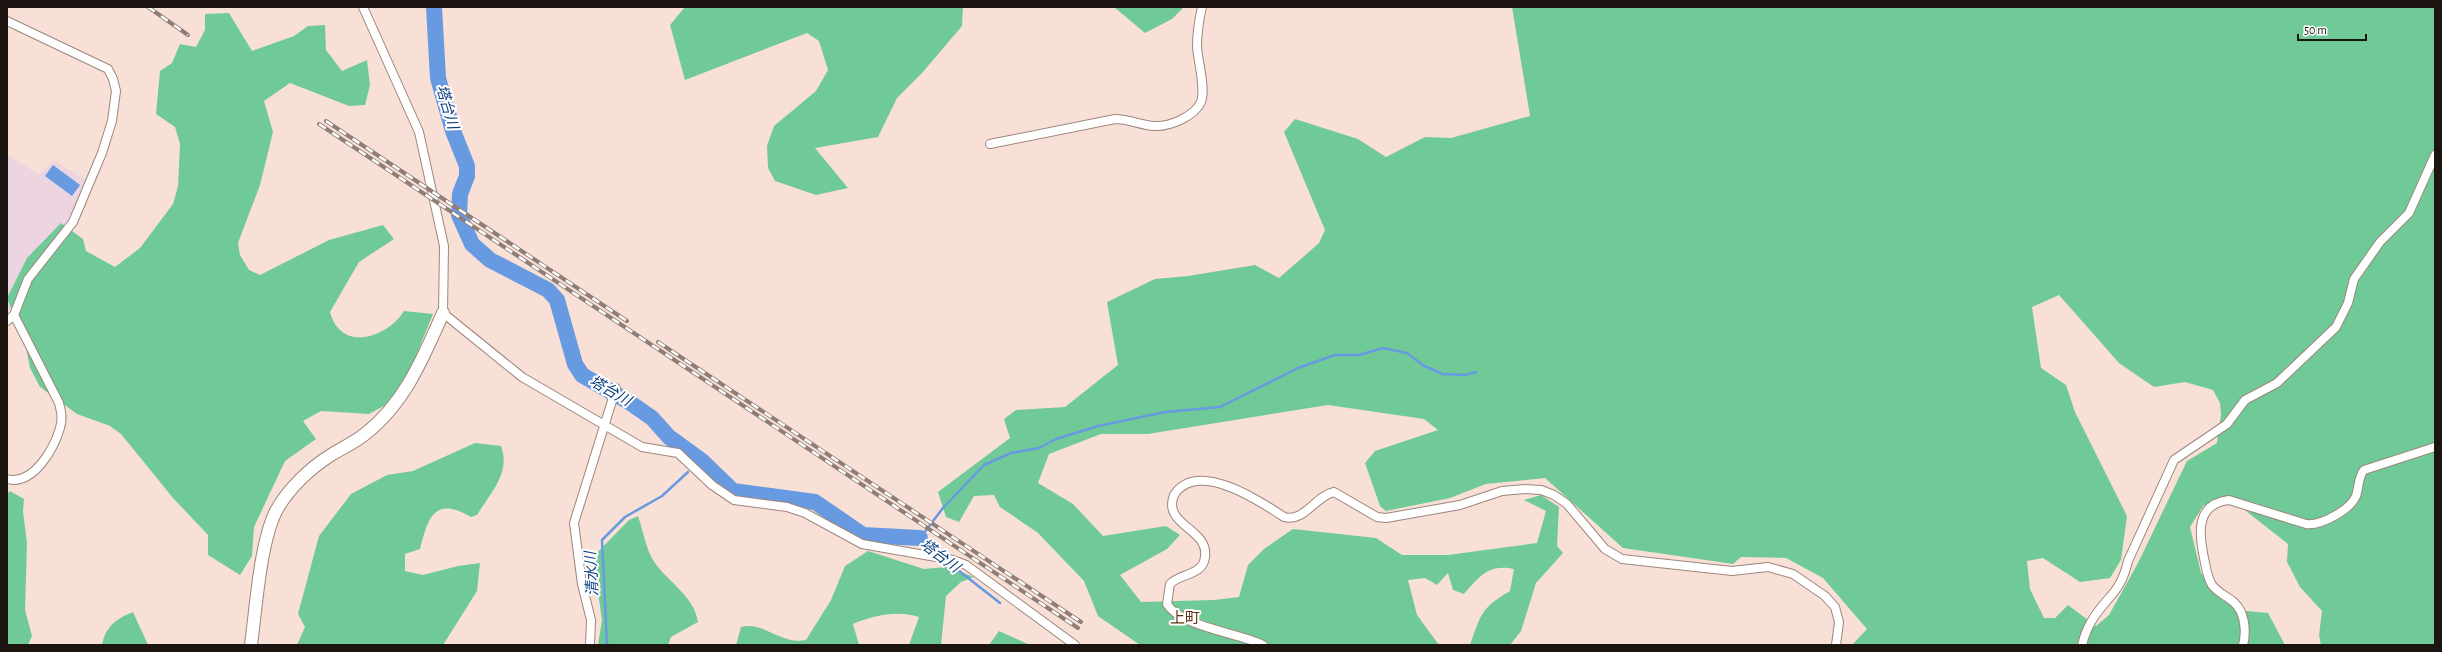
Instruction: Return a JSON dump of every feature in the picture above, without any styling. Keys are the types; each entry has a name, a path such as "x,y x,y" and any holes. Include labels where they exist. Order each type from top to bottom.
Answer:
{"street":[{"path":"251,645 266,541 276,512 282,502 305,475 330,455 366,434 391,409 412,380 443,313 444,246 419,132 363,7"},
{"path":"990,144 1115,119 1159,126 1178,121 1188,115 1201,101 1202,92 1197,47 1202,7"},
{"path":"7,21 108,69 113,78 116,91 112,121 73,222 28,279 14,315 7,321"},
{"path":"2082,645 2091,621 2112,597 2124,577 2128,561 2174,460 2227,424 2245,400 2277,383 2336,328 2348,303 2354,279 2380,242 2409,213 2435,155"},
{"path":"443,313 522,377 642,447 678,453 712,485 734,500 788,508 805,513 862,544 953,560 966,565 1075,645"},
{"path":"7,479 19,480 40,466 60,427 62,414 59,403 14,315"},
{"path":"590,645 591,620 582,584 574,523 616,388"},
{"path":"2243,645 2244,627 2240,611 2234,602 2216,589 2208,574 2200,530 2202,519 2209,509 2218,503 2229,500 2306,524 2317,524 2333,517 2354,500 2360,475 2364,470 2435,447"},
{"path":"1263,645 1224,633 1178,614 1167,604 1170,584 1176,579 1199,568 1205,558 1205,547 1201,538 1179,521 1172,508 1174,495 1186,485 1201,481 1229,486 1284,517 1292,518 1298,517 1321,497 1334,492 1377,517 1386,518 1460,505 1502,491 1526,488 1541,490 1554,495 1567,504 1605,549 1622,560 1732,571 1768,567 1793,574 1826,596 1835,607 1839,622 1836,645"}],"shaded area":[{"path":"7,154 39,175 54,160 87,181 73,215 15,305 7,312"}],"green space":[{"path":"685,7 963,7 962,26 922,73 897,98 878,137 815,148 848,188 816,195 775,181 768,168 767,146 774,126 816,91 828,70 819,41 807,33 685,80 670,25"},
{"path":"1114,7 1184,7 1172,19 1145,33"},
{"path":"1512,7 2435,7 2435,645 2321,645 2319,635 2322,611 2300,587 2287,562 2288,544 2227,496 2203,506 2190,527 2201,573 2236,610 2268,613 2285,645 1852,645 1867,629 1823,578 1786,558 1741,557 1733,564 1623,548 1545,478 1486,484 1450,498 1386,511 1380,506 1365,463 1375,451 1438,430 1424,419 1328,405 1148,434 1101,434 1049,454 1038,483 1073,504 1103,536 1166,526 1180,535 1167,549 1120,575 1141,602 1214,600 1239,597 1248,565 1264,549 1293,529 1376,538 1402,555 1448,555 1537,543 1546,511 1524,500 1541,495 1559,507 1557,546 1563,553 1536,583 1521,631 1510,645 1470,645 1483,613 1493,602 1510,591 1514,569 1497,568 1485,573 1464,594 1453,590 1448,573 1437,585 1425,578 1408,580 1417,615 1439,645 1140,645 1098,616 1084,581 1038,533 1000,507 994,495 974,496 959,522 946,517 938,492 1010,438 1004,419 1016,410 1065,407 1118,365 1107,302 1155,279 1188,276 1255,265 1279,278 1319,243 1325,230 1284,132 1295,119 1358,139 1386,157 1425,137 1451,138 1530,116","holes":["2059,295 2119,363 2154,387 2185,382 2213,390 2220,403 2221,414 2217,443 2187,461 2138,563 2109,615 2096,626 2068,605 2055,618 2044,618 2030,589 2027,561 2043,558 2080,582 2110,578 2121,560 2127,516 2075,412 2066,385 2041,368 2032,307"]},
{"path":"229,13 252,51 294,36 308,26 325,25 326,50 342,71 367,60 370,85 365,105 349,106 290,83 264,101 273,132 260,185 238,243 240,255 249,270 260,275 329,240 383,225 394,239 359,262 330,312 336,325 344,333 354,337 365,337 376,334 387,328 404,311 433,314 409,373 393,401 369,414 321,411 303,421 316,439 285,461 254,527 252,556 240,575 208,555 208,535 173,498 121,434 110,426 77,414 40,387 30,368 26,347 7,298 27,258 61,223 83,239 86,251 115,267 140,248 173,204 178,186 180,144 175,127 156,114 160,71 172,63 180,44 196,47 205,30 205,14"},
{"path":"475,443 501,446 503,465 498,482 493,490 477,515 471,517 459,511 449,509 441,509 435,513 430,519 426,528 420,549 405,554 405,571 423,575 458,566 480,563 477,591 443,645 297,645 305,627 298,614 319,536 351,494 387,475 413,471"},
{"path":"10,491 24,499 23,511 27,543 25,610 32,636 28,645 7,645 7,494"},
{"path":"638,516 647,547 652,558 692,605 698,622 671,637 668,645 598,645 602,620 593,557 629,520"},
{"path":"868,551 924,569 946,567 974,577 961,582 946,596 941,645 909,645 919,617 903,614 886,614 853,624 859,645 736,645 741,627 749,626 757,627 788,639 797,641 806,640 831,600 845,566"},
{"path":"133,612 148,645 102,645 109,628 117,620"},
{"path":"999,631 1030,645 989,645"}],"water":[{"path":"53,165 80,185 72,196 45,176"}],"waterway":[{"name":"塔台川","path":"434,7 438,78 453,131 467,166 467,176 460,194 459,215 472,244 490,260 548,290 557,300 575,364 582,375 629,402 652,418 669,437 702,461 733,491 815,502 863,535 920,538"},
{"path":"941,556 920,538 943,508 984,465 1011,453 1039,448 1056,439 1098,426 1165,412 1220,407 1298,368 1335,355 1359,355 1383,348 1407,353 1424,366 1443,374 1465,375 1476,372"},
{"name":"清水川","path":"698,464 702,461"},
{"name":"清水川","path":"607,645 602,540 625,517 662,496 688,472"},
{"name":"塔台川","path":"949,563 1000,603"}],"railway":[{"path":"148,7 188,35"},
{"path":"326,121 627,321"},
{"path":"319,124 1078,628"},
{"path":"658,342 1081,622"}],"district":[{"name":"上町","path":"1185,618"}]}
